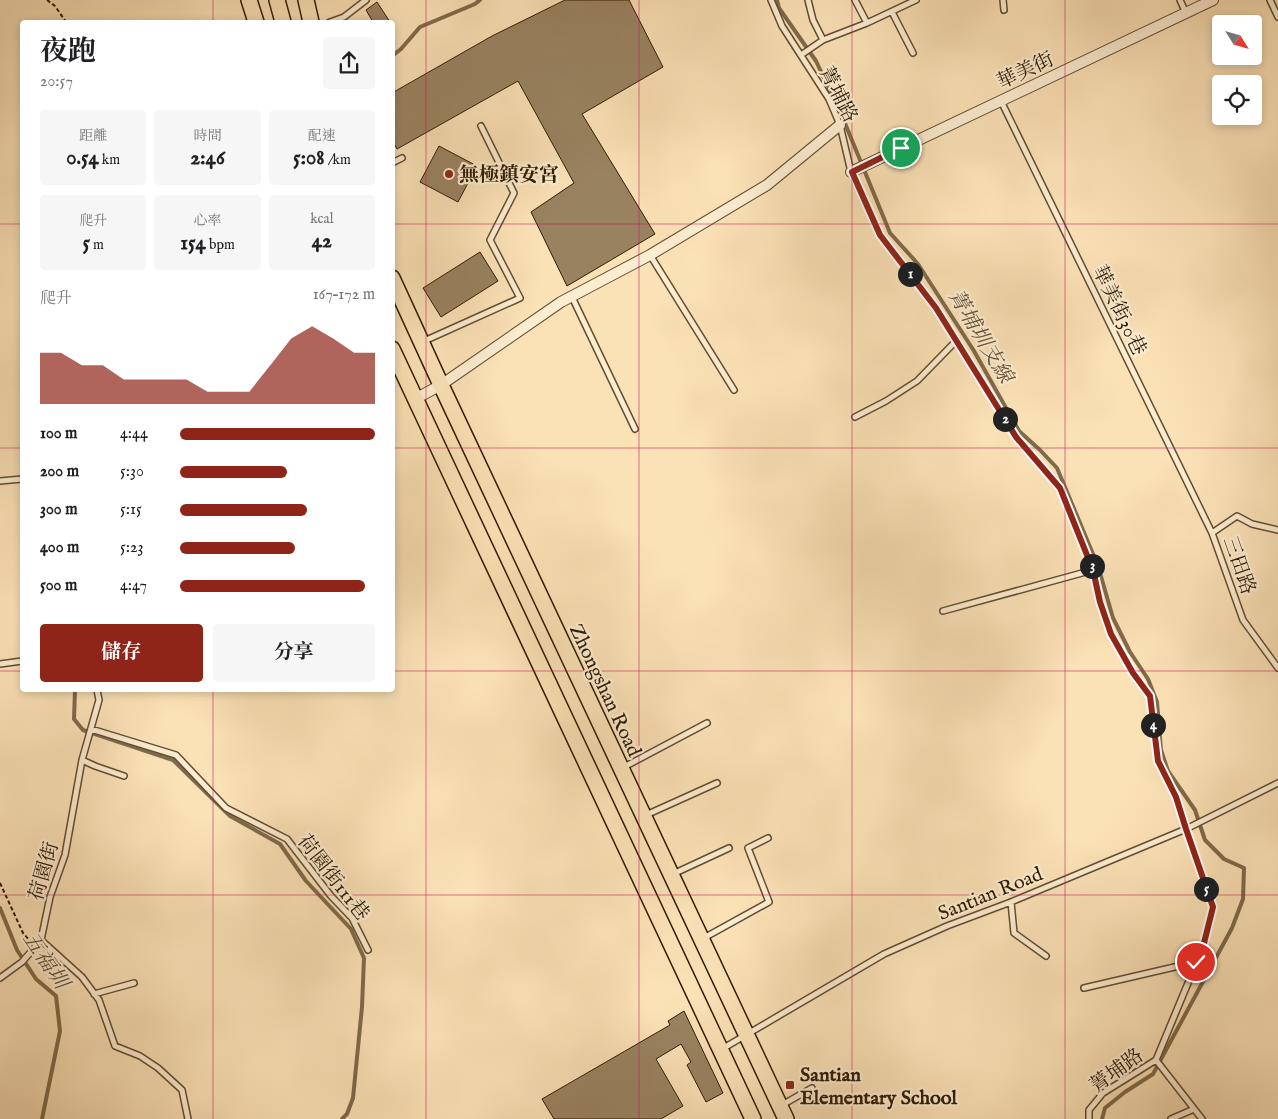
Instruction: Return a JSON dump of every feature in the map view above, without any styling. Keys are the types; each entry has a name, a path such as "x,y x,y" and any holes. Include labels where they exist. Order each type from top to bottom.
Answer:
{"main road":[{"path":"249,0 255,20"},
{"path":"277,0 282,20"},
{"path":"306,0 311,20"},
{"name":"Zhongshan Road","path":"395,284 782,1113"},
{"path":"395,356 753,1119"}],"street":[{"name":"華美街","path":"852,172 1213,0"},
{"path":"415,399 441,385 561,302 650,254 767,185 840,125"}],"lane":[{"path":"336,20 344,17 366,0"},
{"name":"菁埔路","path":"771,0 782,26 829,99 840,125 852,172 880,235 936,308 1016,437 1060,488 1093,570 1100,602 1111,634 1133,673 1150,696 1158,761 1176,797 1213,907 1203,947 1156,1060 1103,1093 1089,1110 1089,1119"},
{"path":"808,0 813,20 823,40"},
{"path":"854,0 867,24"},
{"path":"801,55 823,40 867,24 916,0"},
{"path":"1003,0 1004,10"},
{"path":"1180,0 1186,14"},
{"path":"1270,0 1278,17"},
{"path":"892,12 913,53"},
{"name":"華美街30巷","path":"1000,100 1212,533"},
{"path":"422,342 520,298 490,240 514,193 481,126"},
{"path":"395,162 402,158"},
{"path":"650,254 734,390"},
{"path":"572,297 635,429"},
{"path":"855,417 886,401 917,381 957,340"},
{"path":"0,481 20,479"},
{"name":"三田路","path":"1278,530 1252,524 1236,516 1212,533 1243,620 1278,668"},
{"path":"943,610 1093,570"},
{"path":"0,664 20,660"},
{"name":"荷園街","path":"41,940 50,896 65,855 82,760 99,700 97,692"},
{"path":"621,768 707,723"},
{"name":"荷園街111巷","path":"91,729 176,755 226,808 287,839 331,896 352,918 368,950"},
{"path":"82,760 124,776"},
{"name":"Santian Road","path":"722,1050 884,954 947,926 1011,902 1186,829 1278,783"},
{"path":"644,817 717,784"},
{"path":"702,940 769,902 748,848 768,838"},
{"path":"671,875 729,848"},
{"path":"1011,902 1014,934 1046,956"},
{"path":"0,978 22,962 41,940 82,977 99,1000 115,1046 140,1056 158,1068 182,1090 188,1119"},
{"path":"1084,988 1196,962"},
{"path":"94,994 134,982"},
{"path":"1156,1060 1202,1119"},
{"path":"782,1113 812,1088"},
{"path":"1171,1119 1194,1109"}],"path":[{"path":"47,0 55,6 65,20"},
{"path":"0,883 23,933 34,947"}],"building":[{"path":"565,0 629,0 663,67 582,114 655,234 567,286 531,212 574,183 518,81 397,149 395,145 395,91 492,36"},
{"path":"377,2 389,20 372,20 366,10"},
{"name":"無極鎮安宮","path":"439,146 477,166 458,202 420,182"},
{"path":"480,252 498,281 441,317 423,288"},
{"path":"684,1011 723,1093 706,1102 687,1065 691,1062 681,1044 656,1059 683,1106 661,1119 554,1119 542,1099 670,1025 668,1021"}],"waterway":[{"path":"395,54 420,27 475,4 480,0"},
{"name":"菁埔圳支線","path":"777,0 779,8 816,61 842,116 890,233 918,264 974,351 1019,431 1057,468 1098,566 1113,618 1130,652 1148,679 1157,702 1161,750 1168,771 1195,810 1205,840 1224,859 1244,868 1243,899 1232,928 1153,1074 1105,1108 1102,1119"},
{"path":"75,692 74,719 83,730 173,760 230,816 280,844 306,881 351,929 364,958 362,1007 353,1098 347,1114 342,1119"},
{"name":"五福圳","path":"0,908 17,950 36,979 56,996 60,1031 42,1119"}],"place":[{"name":"無極鎮安宮","path":"449,174"},
{"name":"Santian Elementary School","path":"790,1085"}],"route":[{"path":"901,148 852,172 880,235 936,308 1016,437 1060,488 1093,570 1100,602 1111,634 1133,673 1150,696 1158,761 1176,797 1213,907 1203,947 1196,962"}]}
